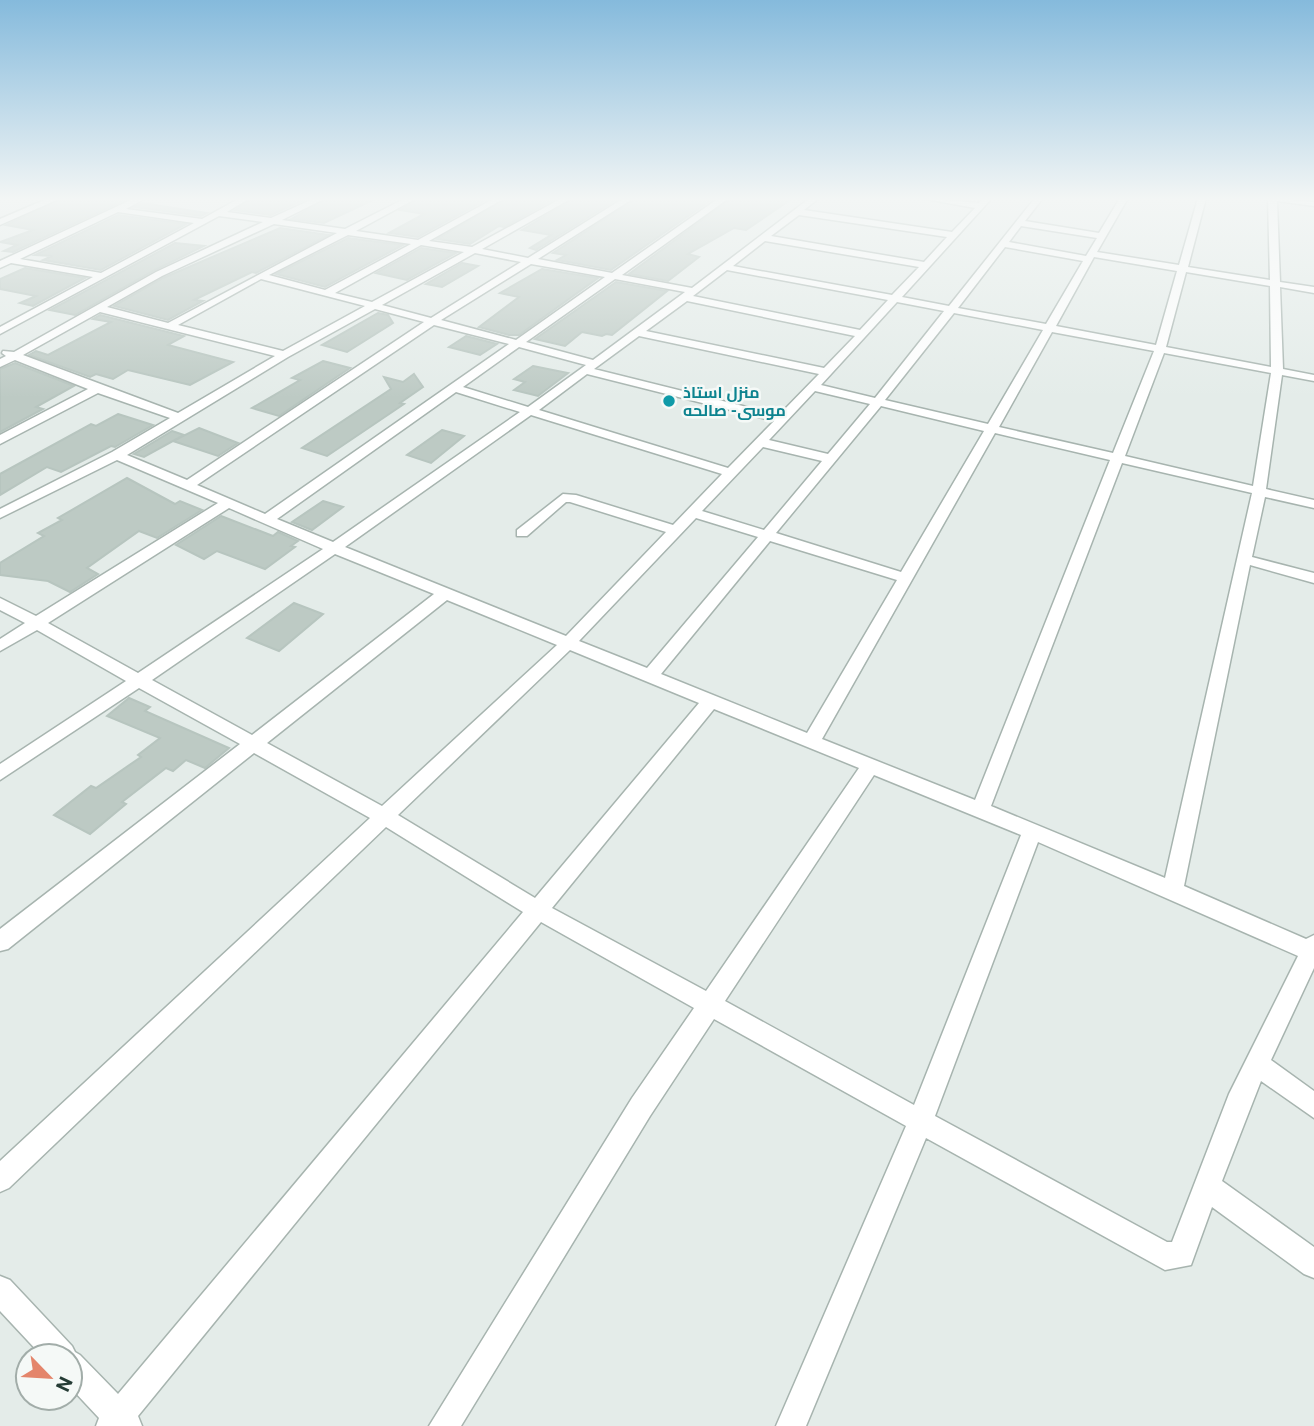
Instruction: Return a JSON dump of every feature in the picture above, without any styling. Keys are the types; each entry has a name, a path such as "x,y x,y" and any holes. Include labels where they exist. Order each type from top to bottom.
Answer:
{"street":[{"path":"28,265 144,282"},
{"path":"0,331 121,265"},
{"path":"0,364 144,282 181,265"},
{"path":"169,326 282,265"},
{"path":"327,293 378,265"},
{"path":"0,514 117,454 446,265"},
{"path":"188,485 521,265"},
{"path":"553,265 615,276 862,334"},
{"path":"267,519 631,265"},
{"path":"0,773 336,549 729,265"},
{"path":"0,1179 568,643 926,265"},
{"path":"649,677 831,459 986,265"},
{"path":"811,742 1085,265"},
{"path":"1152,265 1314,290"},
{"path":"980,810 1160,350 1185,265"},
{"path":"1173,890 1259,491 1278,371 1276,265"},
{"path":"726,267 1047,330 1314,378"},
{"path":"260,276 519,343 588,367 782,419"},
{"path":"97,308 285,355"},
{"path":"635,332 827,372"},
{"path":"0,350 97,389 180,418"},
{"path":"813,387 1314,503"},
{"path":"455,388 729,472"},
{"path":"2,438 97,389"},
{"path":"759,442 831,459"},
{"path":"0,603 383,816 536,909 920,1122 1165,1256 1174,1258 1181,1255 1209,1188 1238,1103 1312,948 1032,831 336,549 117,454"},
{"path":"522,533 563,498 571,498 675,530"},
{"path":"0,646 230,502"},
{"path":"692,512 906,578"},
{"path":"1244,559 1314,578"},
{"path":"0,942 447,592"},
{"path":"84,1382 119,1423 536,909 709,702"},
{"path":"444,1426 564,1229 709,1005 870,766"},
{"path":"791,1426 920,1122 1032,831"},
{"path":"1256,1063 1314,1107"},
{"path":"1209,1188 1314,1264"},
{"path":"0,1290 48,1342"}],"building":[{"path":"69,265 111,265 101,270"},
{"path":"135,265 166,265 75,315 50,310"},
{"path":"194,265 272,265 194,300 203,301 168,320 114,306 163,278"},
{"path":"295,265 367,265 325,287 276,274"},
{"path":"391,265 435,265 407,280 376,273"},
{"path":"459,265 478,266 442,287 426,284"},
{"path":"582,265 619,265 611,270"},
{"path":"642,265 689,265 668,281 629,274"},
{"path":"25,268 85,278 33,306 20,303 36,296 0,289 0,279"},
{"path":"542,269 598,278 519,335 479,327 519,297 500,293"},
{"path":"616,282 667,291 612,335 582,332 565,346 535,339"},
{"path":"378,313 388,315 393,323 347,352 322,345"},
{"path":"100,315 184,336 168,345 233,362 190,385 128,370 113,379 96,374 90,377 29,355 36,351 48,355 111,322 93,319"},
{"path":"466,336 497,344 480,355 449,347"},
{"path":"323,361 350,368 279,416 252,408 300,380 292,378"},
{"path":"15,363 74,386 36,407 43,409 0,432 0,369"},
{"path":"533,366 568,373 538,396 514,390 525,382 514,379"},
{"path":"414,374 423,387 400,403 404,404 327,456 302,448 391,389 384,377 403,382"},
{"path":"118,414 153,425 115,447 111,446 61,472 47,467 0,495 0,474 91,424 96,426"},
{"path":"199,428 238,443 218,456 173,441"},
{"path":"442,430 464,436 431,463 407,455"},
{"path":"172,431 184,435 144,457 134,454"},
{"path":"127,478 175,504 180,501 202,510 157,538 139,531 87,568 98,574 70,592 48,581 0,575 0,563 44,536 38,533 62,520 58,518"},
{"path":"323,501 343,507 312,530 292,522"},
{"path":"221,516 273,536 278,532 298,541 291,546 295,547 265,569 217,551 204,559 176,545"},
{"path":"294,603 323,614 279,651 247,638"},
{"path":"129,698 150,707 145,711 229,748 205,768 186,760 173,771 166,768 122,802 126,804 90,834 54,815 91,786 96,788 141,757 138,755 160,738 107,716"}],"place":[{"name":"منزل استاذ موسى- صالحه","path":"669,401"}]}
